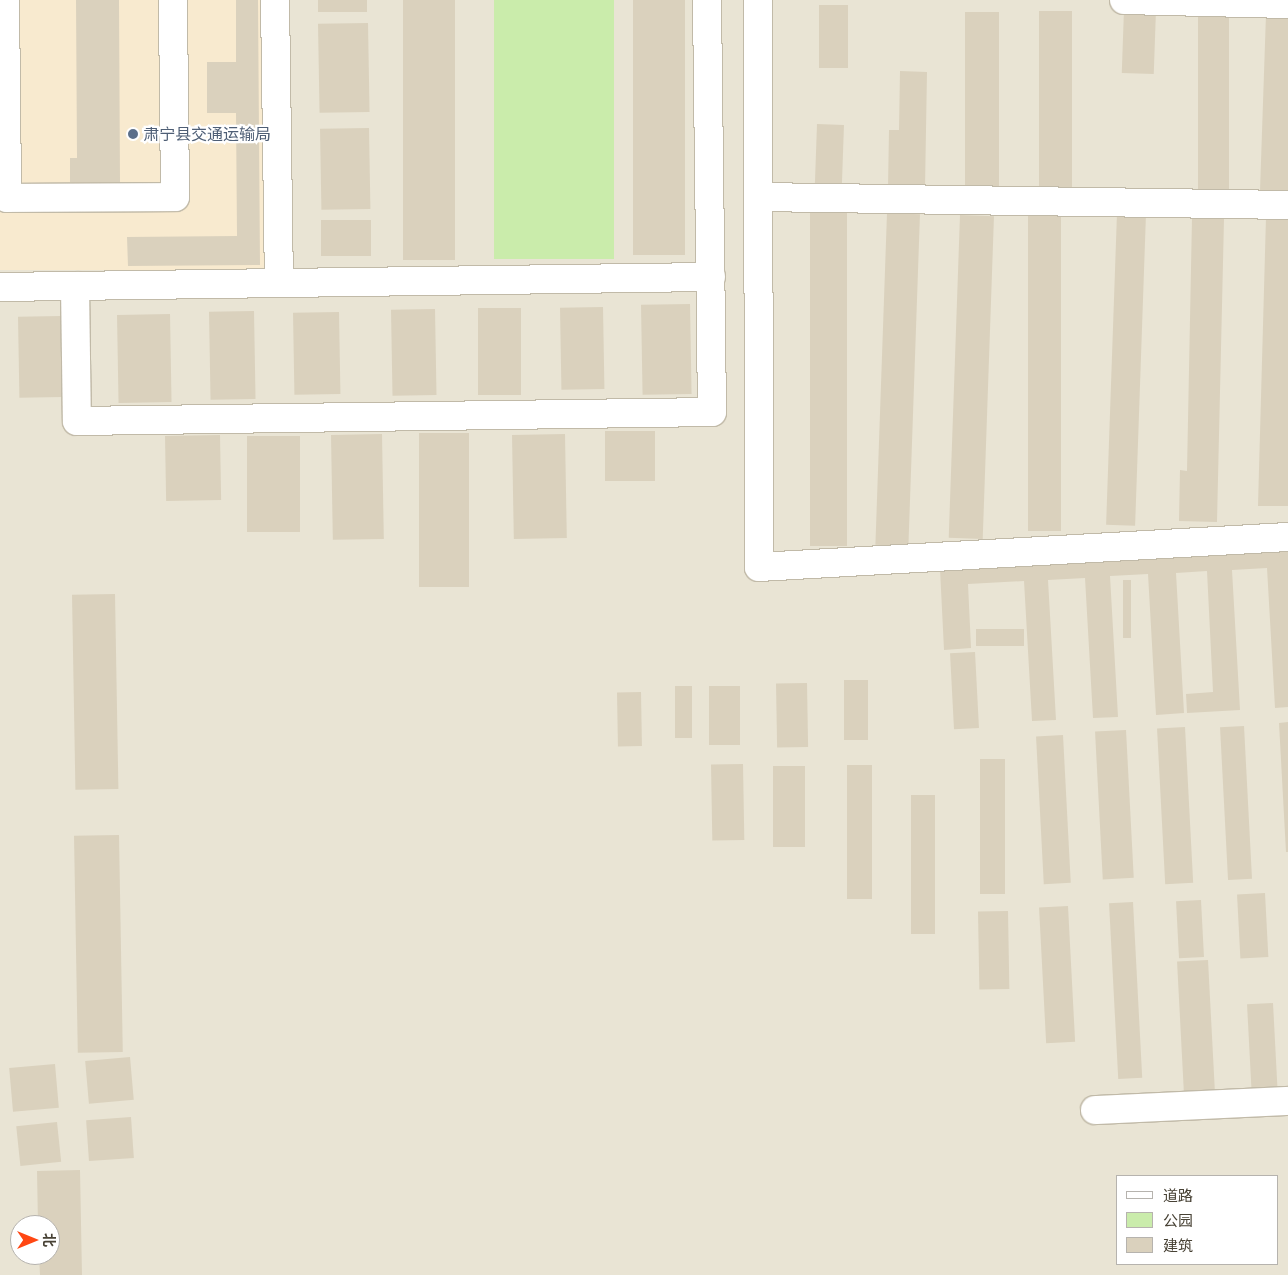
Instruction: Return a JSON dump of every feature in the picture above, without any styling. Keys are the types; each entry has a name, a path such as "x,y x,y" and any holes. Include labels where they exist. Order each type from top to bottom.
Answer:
{"street":[{"path":"5,0 3,68 7,198 175,197 174,0"},
{"path":"275,0 279,283"},
{"path":"75,286 77,421 712,412 707,0"},
{"path":"758,0 759,567 1288,537"},
{"path":"1124,0 1288,4"},
{"path":"758,196 1288,205"},
{"path":"0,288 711,277"},
{"path":"1095,1110 1288,1101"}],"shaded area":[{"name":"肃宁县交通运输局","path":"0,0 265,0 265,270 0,270"},
{"path":"265,0 1288,0 1288,1275 0,1275 0,270 266,268"}],"green space":[{"path":"494,0 614,0 614,259 494,259"}],"building":[{"path":"76,0 119,0 120,182 70,182 70,158 77,158"},
{"path":"236,0 258,0 260,265 128,266 127,237 237,236 236,113 207,113 207,62 236,62"},
{"path":"318,0 367,0 367,12 318,12"},
{"path":"403,0 455,0 455,260 403,260"},
{"path":"633,0 685,0 685,255 633,255"},
{"path":"819,5 848,5 848,68 819,68"},
{"path":"1124,9 1156,10 1154,74 1122,73"},
{"path":"1039,11 1072,11 1072,187 1039,187"},
{"path":"965,12 999,12 999,188 965,188"},
{"path":"1198,14 1229,14 1229,195 1198,195"},
{"path":"1266,14 1288,15 1288,191 1260,191"},
{"path":"368,23 370,112 320,113 318,24"},
{"path":"900,71 927,72 925,188 888,187 889,130 899,130"},
{"path":"817,124 844,125 842,186 815,185"},
{"path":"369,128 370,209 321,210 320,129"},
{"path":"810,210 847,210 847,546 810,546"},
{"path":"887,213 920,214 908,546 875,545"},
{"path":"1117,213 1146,214 1135,526 1106,525"},
{"path":"960,215 994,216 983,539 949,538"},
{"path":"1028,215 1061,215 1061,531 1028,531"},
{"path":"1266,217 1288,218 1288,506 1258,506"},
{"path":"1192,218 1224,219 1217,522 1179,521 1180,470 1187,471"},
{"path":"321,220 371,220 371,256 321,256"},
{"path":"690,304 692,394 643,395 641,305"},
{"path":"603,307 604,389 561,390 560,308"},
{"path":"478,308 521,308 521,395 478,395"},
{"path":"435,309 437,395 393,396 391,310"},
{"path":"254,311 256,399 211,400 209,312"},
{"path":"339,312 340,394 294,395 293,313"},
{"path":"170,314 172,402 119,403 117,315"},
{"path":"61,316 62,397 19,398 18,317"},
{"path":"605,431 655,431 655,481 605,481"},
{"path":"419,433 469,433 469,587 419,587"},
{"path":"382,434 384,539 333,540 331,435"},
{"path":"565,434 567,538 514,539 512,435"},
{"path":"220,435 221,500 166,501 165,436"},
{"path":"247,436 300,436 300,532 247,532"},
{"path":"1288,550 1288,707 1275,708 1267,568 1232,570 1240,710 1187,713 1186,694 1213,692 1207,571 1176,573 1184,713 1156,715 1148,574 1110,576 1118,717 1093,718 1085,578 1048,580 1056,720 1032,721 1024,581 968,584 971,648 944,650 940,569"},
{"path":"1123,580 1131,580 1131,638 1123,638"},
{"path":"115,594 118,789 75,790 72,595"},
{"path":"976,629 1024,629 1024,646 976,646"},
{"path":"975,652 979,728 954,729 950,653"},
{"path":"844,680 868,680 868,740 844,740"},
{"path":"807,683 808,747 777,748 776,684"},
{"path":"675,686 692,686 692,738 675,738"},
{"path":"709,686 740,686 740,745 709,745"},
{"path":"617,692 641,692 642,746 618,746"},
{"path":"1288,722 1288,852 1286,852 1279,723"},
{"path":"1244,726 1252,879 1228,880 1220,727"},
{"path":"1185,727 1193,883 1165,884 1157,728"},
{"path":"1126,730 1134,878 1103,879 1095,732"},
{"path":"1063,735 1071,883 1044,884 1036,736"},
{"path":"980,759 1005,759 1005,894 980,894"},
{"path":"743,764 744,840 712,841 711,765"},
{"path":"847,765 872,765 872,899 847,899"},
{"path":"773,766 805,766 805,847 773,847"},
{"path":"911,795 935,795 935,934 911,934"},
{"path":"119,835 123,1052 78,1053 74,836"},
{"path":"1265,893 1268,957 1240,958 1237,894"},
{"path":"1201,900 1204,957 1179,958 1176,901"},
{"path":"1133,902 1142,1078 1118,1079 1109,903"},
{"path":"1068,906 1075,1042 1046,1043 1039,908"},
{"path":"1008,911 1009,989 979,990 978,912"},
{"path":"1208,960 1215,1095 1184,1096 1177,962"},
{"path":"1273,1003 1278,1091 1252,1092 1247,1004"},
{"path":"130,1057 134,1100 89,1104 85,1061"},
{"path":"55,1064 59,1108 13,1112 9,1068"},
{"path":"131,1117 134,1158 89,1161 86,1120"},
{"path":"57,1122 61,1162 20,1166 16,1126"},
{"path":"80,1170 82,1275 40,1275 40,1265 60,1265 60,1215 38,1215 37,1171"}],"place":[{"name":"肃宁县交通运输局","path":"133,134"}]}
